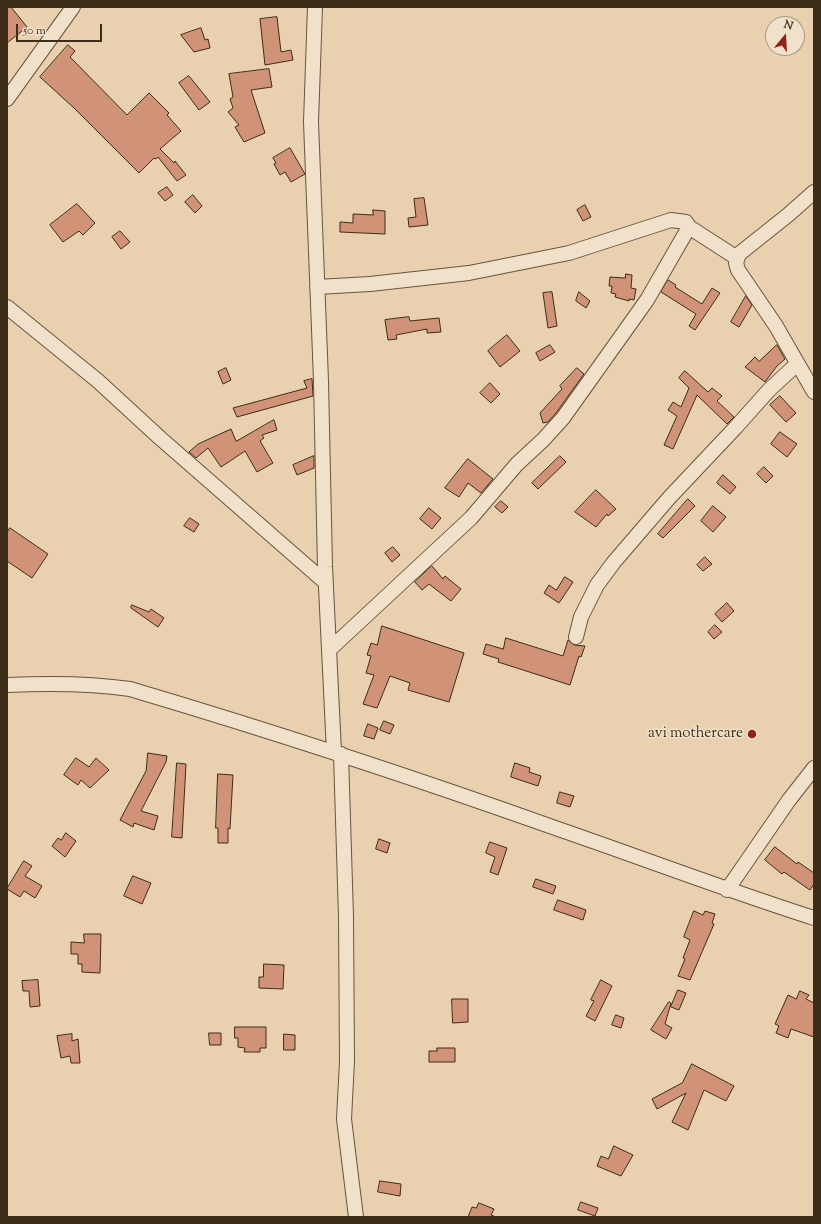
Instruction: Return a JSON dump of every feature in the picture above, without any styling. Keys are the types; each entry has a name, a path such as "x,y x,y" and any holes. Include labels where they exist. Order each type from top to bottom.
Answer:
{"street":[{"path":"7,99 73,7"},
{"path":"315,7 311,122 325,582 337,753 346,917 347,1061 344,1119 356,1217"},
{"path":"814,192 739,254 737,258 738,270 776,326 814,392"},
{"path":"317,287 370,284 469,273 569,253 671,220 686,222 688,226 737,258"},
{"path":"329,650 471,518 517,464 543,440 563,418 648,300 688,226"},
{"path":"7,307 98,381 160,438 325,582"},
{"path":"576,638 581,617 597,585 614,562 669,498 736,428 769,390 797,364"},
{"path":"7,685 63,683 101,685 130,689 337,753 561,830 727,890 814,918"},
{"path":"727,890 785,806 814,768"}],"building":[{"path":"7,7 11,7 27,27 7,43"},
{"path":"277,17 281,52 291,50 293,60 265,65 260,19"},
{"path":"201,28 205,40 208,39 210,48 194,52 181,35"},
{"path":"68,45 75,51 70,57 127,115 149,93 169,113 167,115 181,131 160,149 174,163 175,161 186,175 177,181 158,157 156,159 154,158 139,173 74,108 40,77"},
{"path":"269,69 272,87 251,90 265,133 244,142 235,127 239,125 228,112 233,108 230,99 233,97 229,74"},
{"path":"189,76 210,102 199,110 179,83"},
{"path":"290,148 305,174 291,182 285,172 280,175 274,164 276,163 273,158"},
{"path":"167,187 173,195 165,201 158,193"},
{"path":"193,195 202,206 195,213 185,202"},
{"path":"424,198 428,225 409,227 408,218 416,217 414,199"},
{"path":"77,204 95,223 83,235 79,231 63,242 50,225"},
{"path":"585,205 591,217 583,221 577,210"},
{"path":"373,210 385,211 385,234 340,232 340,222 353,223 353,214 373,215"},
{"path":"120,231 130,242 121,249 112,237"},
{"path":"626,274 632,275 631,288 636,289 634,300 629,299 629,301 615,297 616,294 611,293 612,286 609,286 610,277 625,278"},
{"path":"668,280 676,285 675,287 702,304 712,288 720,293 695,330 689,326 696,314 661,292"},
{"path":"552,292 557,326 548,328 543,293"},
{"path":"579,292 590,301 586,308 576,301"},
{"path":"746,296 752,305 739,327 731,322"},
{"path":"409,317 410,321 439,318 441,332 427,333 427,329 396,335 397,339 388,340 385,320"},
{"path":"507,335 520,351 500,367 488,351"},
{"path":"550,345 555,352 540,361 536,353"},
{"path":"777,345 785,359 777,366 765,382 745,367 755,357 759,361"},
{"path":"226,368 231,380 223,384 218,372"},
{"path":"577,368 584,374 556,413 548,422 543,423 540,413 562,389 560,386"},
{"path":"685,371 708,392 712,388 722,396 717,401 734,417 727,424 697,395 673,449 664,445 677,416 668,410 673,402 681,407 689,388 679,378"},
{"path":"312,379 313,396 237,417 233,408 307,388 304,381"},
{"path":"490,383 500,394 491,403 480,393"},
{"path":"780,396 796,413 786,422 770,405"},
{"path":"274,420 277,430 262,435 264,438 260,441 273,463 257,472 245,451 221,467 208,448 196,458 189,452 198,444 231,429 236,441"},
{"path":"780,432 797,444 787,457 771,444"},
{"path":"314,456 314,468 297,475 293,465"},
{"path":"560,456 566,462 538,489 532,483"},
{"path":"468,459 493,479 481,493 468,483 459,497 445,488"},
{"path":"764,467 773,476 766,483 757,474"},
{"path":"723,475 736,487 730,494 717,483"},
{"path":"596,490 616,509 608,516 607,514 596,527 575,512"},
{"path":"688,499 695,506 663,538 658,534"},
{"path":"501,501 508,507 502,513 495,507"},
{"path":"713,506 726,517 713,532 701,521"},
{"path":"429,508 441,518 432,529 420,519"},
{"path":"190,518 199,524 194,532 184,526"},
{"path":"10,528 48,554 32,578 7,561 7,533"},
{"path":"393,547 400,555 392,562 385,553"},
{"path":"705,557 712,564 703,571 697,565"},
{"path":"432,566 443,579 445,576 461,589 451,601 429,584 422,590 415,582"},
{"path":"565,577 573,582 559,603 544,593 549,585 556,590"},
{"path":"727,603 734,611 722,622 715,614"},
{"path":"132,605 149,612 151,609 164,618 158,627 131,608"},
{"path":"715,625 722,632 714,639 708,632"},
{"path":"382,626 464,653 449,702 408,690 410,683 390,676 377,708 363,704 374,675 366,673 371,656 367,655 371,643 377,645"},
{"path":"506,638 563,656 568,640 574,645 585,646 581,657 579,656 570,685 498,662 499,659 483,654 486,644 503,649"},
{"path":"384,721 394,725 390,734 380,730"},
{"path":"368,724 378,728 374,739 364,736"},
{"path":"148,753 167,756 166,762 141,811 158,816 154,830 134,823 133,827 120,820 146,771"},
{"path":"76,758 89,767 96,758 109,770 90,788 81,780 78,785 64,775"},
{"path":"177,763 186,764 182,838 172,837"},
{"path":"515,763 530,768 529,772 541,776 538,786 511,777"},
{"path":"218,774 233,775 228,843 218,843 218,828 216,828"},
{"path":"560,792 574,796 570,807 557,803"},
{"path":"66,833 76,841 65,857 52,846 58,838 61,840"},
{"path":"379,839 390,843 387,853 376,849"},
{"path":"490,842 507,848 498,875 490,872 495,857 486,853"},
{"path":"775,847 797,864 798,862 814,873 814,884 810,890 784,872 782,874 765,860"},
{"path":"24,861 32,866 25,876 42,886 35,898 24,891 20,897 7,889"},
{"path":"133,876 151,883 142,904 124,896"},
{"path":"536,879 556,886 553,894 533,887"},
{"path":"558,900 586,910 583,920 554,910"},
{"path":"694,911 703,915 705,911 715,914 712,923 714,924 690,980 678,976 685,959 683,958 690,940 684,937"},
{"path":"84,934 101,934 100,973 82,972 82,964 78,964 78,954 71,954 71,942 84,943"},
{"path":"264,964 284,965 283,989 259,988 259,977 263,977"},
{"path":"38,980 40,1006 30,1007 29,991 23,991 22,981"},
{"path":"601,980 612,986 595,1021 586,1016 594,1001 591,1000"},
{"path":"678,990 686,993 679,1010 671,1007"},
{"path":"800,991 809,995 806,999 814,1003 814,1037 791,1029 788,1038 776,1033 779,1026 775,1024 788,995 796,999"},
{"path":"452,999 468,999 468,1022 453,1023"},
{"path":"669,1002 671,1003 665,1024 672,1028 666,1039 651,1030"},
{"path":"616,1015 624,1018 621,1028 612,1025"},
{"path":"235,1027 266,1027 266,1048 260,1048 260,1052 244,1052 245,1048 238,1047 238,1038 235,1038"},
{"path":"209,1033 221,1033 221,1045 210,1045"},
{"path":"72,1034 72,1041 78,1039 80,1063 71,1063 70,1056 61,1058 57,1036"},
{"path":"284,1034 295,1035 295,1050 284,1050"},
{"path":"437,1048 455,1048 455,1062 429,1062 429,1051 437,1051"},
{"path":"692,1064 734,1086 726,1101 704,1090 688,1130 672,1122 686,1093 657,1109 652,1099 682,1083"},
{"path":"614,1146 633,1155 621,1176 597,1166 601,1156 608,1159"},
{"path":"380,1181 401,1184 400,1196 378,1192"},
{"path":"581,1202 598,1208 595,1216 578,1210"},
{"path":"479,1203 494,1209 491,1215 496,1217 468,1217 472,1207 476,1208"}],"place":[{"name":"avi mothercare","path":"752,734"}]}
